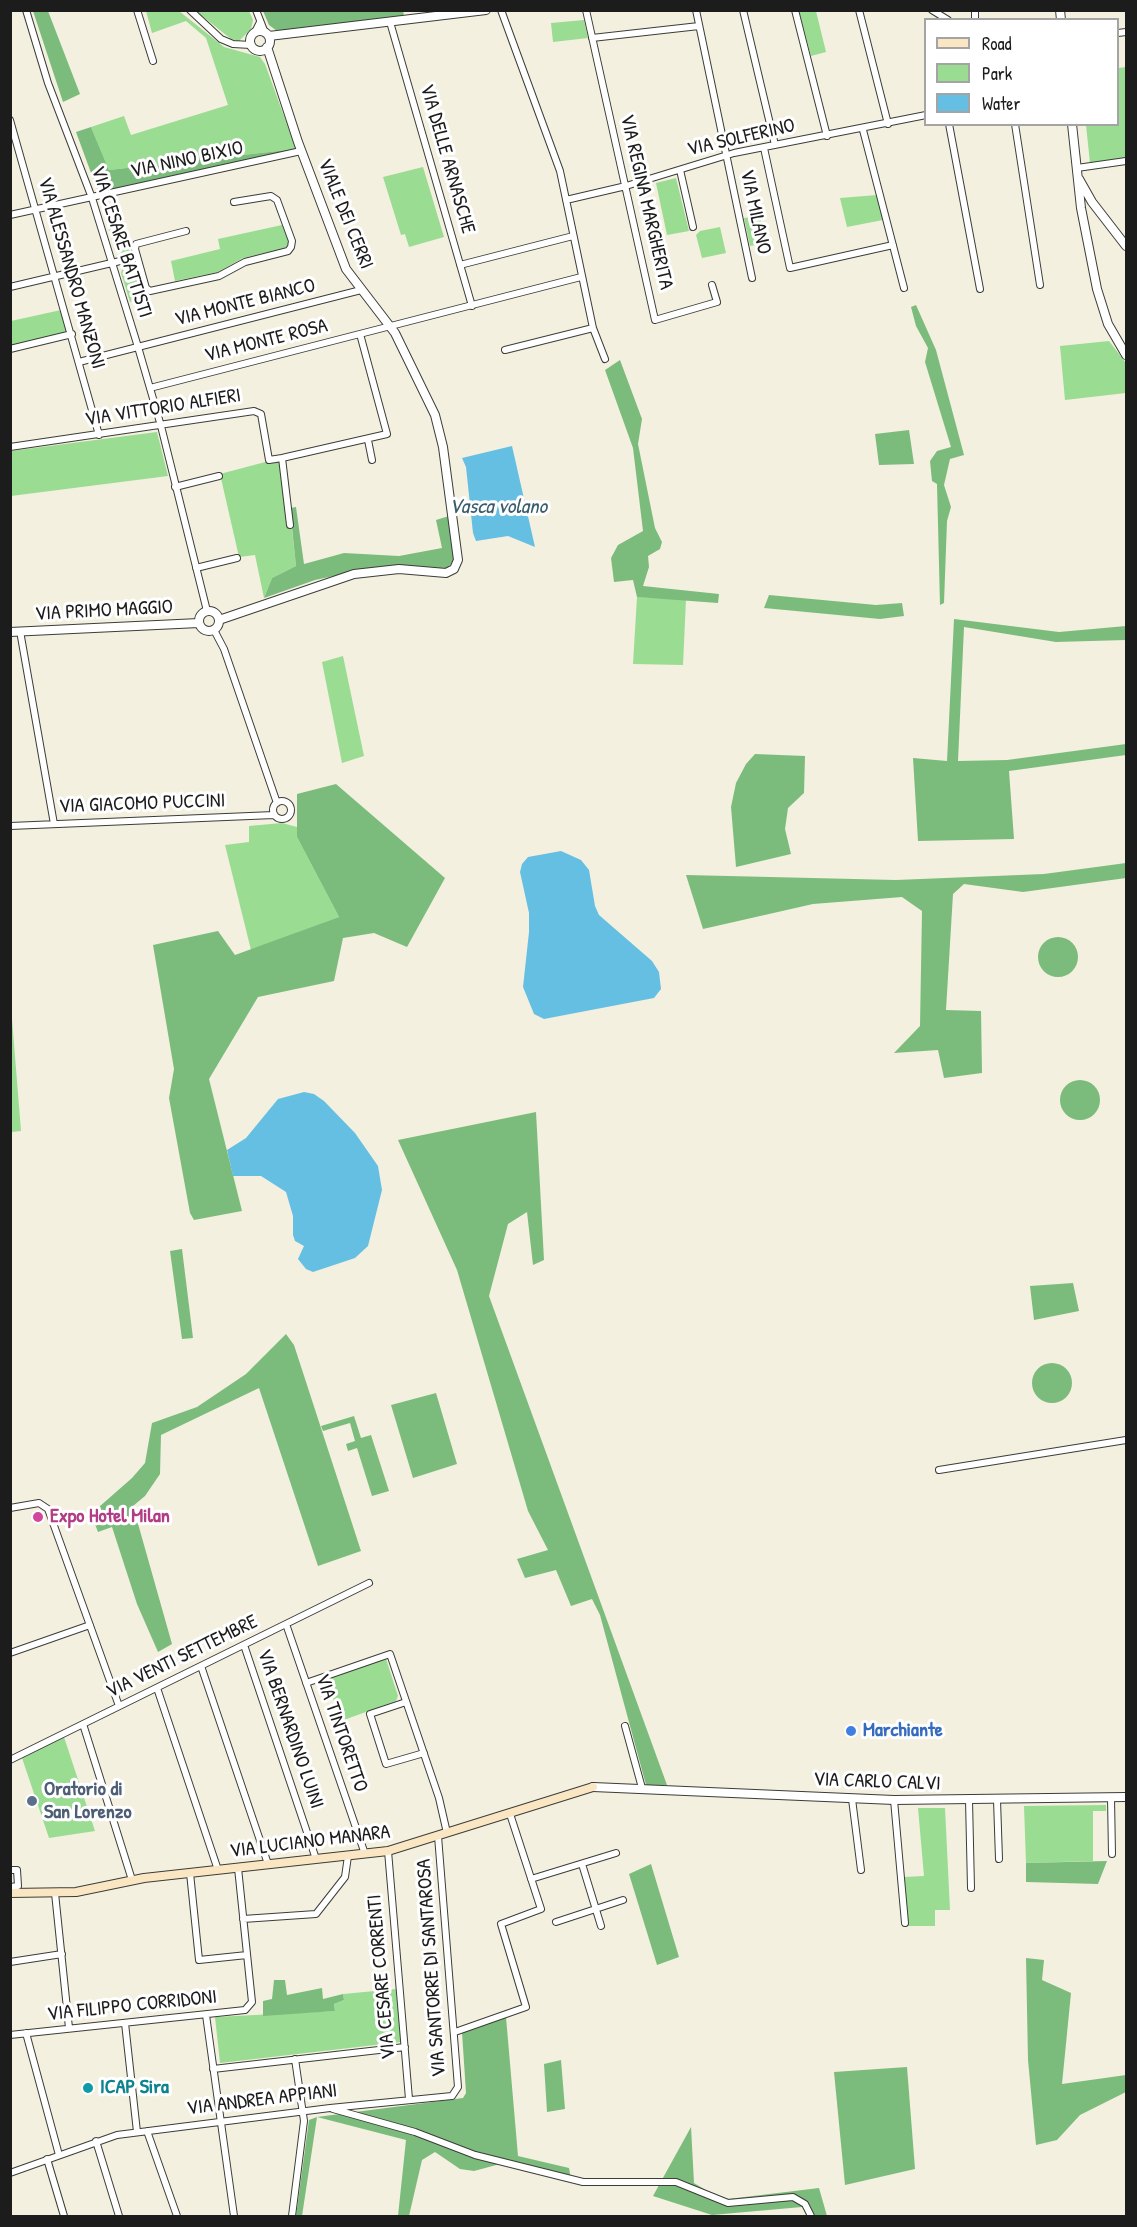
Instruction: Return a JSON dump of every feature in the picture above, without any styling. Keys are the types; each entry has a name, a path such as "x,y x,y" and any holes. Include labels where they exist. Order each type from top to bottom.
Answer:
{"main road":[{"name":"VIA LUCIANO MANARA","path":"10,1893 76,1892 132,1880 388,1851 593,1787"}],"street":[{"name":"VIA CESARE BATTISTI","path":"26,10 48,83 92,198 138,347 161,426 207,611"},
{"path":"137,10 153,61"},
{"path":"190,10 221,39 242,45 486,10"},
{"path":"256,10 268,41"},
{"path":"501,10 560,171 593,328 605,359"},
{"name":"VIA REGINA MARGHERITA","path":"586,10 655,320 717,302 712,285"},
{"name":"VIA MILANO","path":"696,10 752,279"},
{"path":"743,10 775,145"},
{"path":"795,10 826,136"},
{"path":"859,10 888,124"},
{"path":"250,43 260,22"},
{"name":"VIA DELLE ARNASCHE","path":"390,22 472,306"},
{"path":"592,38 699,26"},
{"path":"255,32 268,41"},
{"name":"VIALE DEI CERRI","path":"219,620 362,573 399,569 449,572 456,567 458,555 438,426 431,404 390,327 346,269 268,57 268,41"},
{"name":"VIA SOLFERINO","path":"566,200 626,186 726,155 924,116"},
{"name":"VIA ALESSANDRO MANZONI","path":"10,120 99,435"},
{"path":"949,126 980,288"},
{"path":"1016,126 1040,285"},
{"path":"1072,126 1081,208 1097,289 1108,324 1125,351"},
{"path":"863,130 904,288"},
{"path":"764,148 790,268 893,245"},
{"name":"VIA NINO BIXIO","path":"10,215 301,151"},
{"path":"1077,171 1126,161"},
{"path":"680,170 693,227"},
{"path":"1077,171 1092,202 1126,246"},
{"path":"186,231 140,241 135,249 146,288 156,291 219,276 245,262 288,251 292,241 277,200 271,196 234,202"},
{"path":"1081,208 1092,202"},
{"path":"460,265 573,236"},
{"path":"10,287 112,261 137,257"},
{"name":"VIA MONTE ROSA","path":"150,388 581,277"},
{"name":"VIA MONTE BIANCO","path":"79,362 361,290"},
{"path":"505,350 593,328"},
{"path":"10,349 72,334"},
{"path":"290,525 282,458 385,436 387,430 360,334"},
{"name":"VIA VITTORIO ALFIERI","path":"10,447 257,411 262,417 269,460 282,458"},
{"path":"368,440 372,460"},
{"path":"175,487 219,476"},
{"path":"196,568 237,558"},
{"path":"207,611 213,612 219,620 214,630 224,649 277,803"},
{"name":"VIA PRIMO MAGGIO","path":"199,623 200,617 207,611"},
{"name":"VIA PRIMO MAGGIO","path":"199,623 205,630 214,630"},
{"name":"VIA PRIMO MAGGIO","path":"10,632 199,623"},
{"path":"20,631 54,824"},
{"path":"285,802 290,812 285,819 274,815 273,807 277,803 285,802"},
{"name":"VIA GIACOMO PUCCINI","path":"10,826 274,815"},
{"path":"939,1470 1126,1440"},
{"path":"10,1508 36,1503 43,1504 48,1509 57,1526 119,1706"},
{"name":"VIA VENTI SETTEMBRE","path":"10,1760 369,1584"},
{"name":"VIA TINTORETTO","path":"286,1624 365,1854"},
{"path":"10,1653 90,1625"},
{"name":"VIA BERNARDINO LUINI","path":"244,1645 316,1859"},
{"name":"VIA SANTORRE DI SANTAROSA","path":"306,1683 390,1654 424,1753 443,1834 458,2087 452,2096"},
{"path":"201,1666 268,1864"},
{"path":"157,1688 218,1870"},
{"path":"406,1702 370,1714 386,1764 424,1753"},
{"path":"83,1724 132,1880"},
{"path":"626,1726 642,1788"},
{"name":"VIA LUCIANO MANARA","path":"593,1787 642,1788"},
{"name":"VIA CARLO CALVI","path":"642,1788 894,1800 1126,1797"},
{"path":"1111,1798 1112,1854"},
{"path":"852,1799 861,1870"},
{"path":"894,1800 905,1923"},
{"path":"969,1800 971,1888"},
{"path":"997,1800 999,1860"},
{"path":"455,2032 526,2007 501,1924 541,1909 510,1814"},
{"name":"VIA CESARE CORRENTI","path":"388,1851 409,2099"},
{"path":"531,1879 616,1853"},
{"path":"243,1919 316,1914 345,1877 348,1856"},
{"path":"582,1864 601,1926"},
{"path":"190,1873 199,1960 247,1955 238,1868"},
{"path":"10,1870 17,1870 18,1886 10,1887"},
{"path":"56,1893 69,2028"},
{"path":"556,1922 623,1900"},
{"path":"10,1962 62,1954"},
{"name":"VIA FILIPPO CORRIDONI","path":"10,2035 245,2010 252,2002 247,1955"},
{"path":"206,2015 234,2217"},
{"path":"125,2023 137,2132"},
{"path":"26,2033 59,2155"},
{"path":"213,2069 405,2047"},
{"path":"292,2217 304,2121 295,2059"},
{"name":"VIA ANDREA APPIANI","path":"10,2173 96,2141 137,2132 330,2108 452,2096"},
{"path":"330,2108 415,2132 511,2165 583,2182 676,2182 728,2203 793,2198 805,2204 811,2217"},
{"path":"147,2131 177,2217"},
{"path":"96,2141 119,2217"},
{"path":"47,2159 64,2217"}],"green space":[{"path":"403,10 404,16 277,31 269,25 263,11"},
{"path":"33,11 48,11 80,94 63,102"},
{"path":"146,11 179,11 224,47 260,57 265,64 296,149 109,170 91,127 124,116 131,135 228,105 206,38 186,21 152,33"},
{"path":"196,11 249,11 253,20 251,29 239,41 231,39"},
{"path":"799,11 816,11 826,52 811,56"},
{"path":"584,20 588,38 553,42 551,23"},
{"path":"1126,67 1126,158 1090,163 1086,126 1119,126 1119,68"},
{"path":"91,127 109,170 296,149 98,192 76,132"},
{"path":"423,167 444,237 409,247 405,234 401,235 383,177"},
{"path":"676,178 689,231 667,235 656,183"},
{"path":"877,195 883,220 847,227 840,198"},
{"path":"760,216 766,243 750,246 744,218"},
{"path":"123,218 131,246 130,252 124,255 115,250 107,222"},
{"path":"282,225 289,242 285,248 243,258 218,272 175,281 171,261 220,249 218,239"},
{"path":"720,227 726,253 702,258 696,235 700,231"},
{"path":"131,262 137,267 146,298 130,302 121,273 123,266"},
{"path":"916,305 936,350 964,455 950,459 944,485 951,507 947,521 944,603 940,605 937,484 932,481 930,461 937,451 951,447 925,362 928,348 916,326 911,307"},
{"path":"61,310 67,332 11,346 11,321"},
{"path":"1109,341 1126,363 1126,393 1065,400 1060,346"},
{"path":"620,360 642,419 638,444 655,528 662,542 660,549 648,556 649,567 643,586 719,594 718,603 637,597 633,580 614,582 611,558 618,545 643,531 633,448 605,370"},
{"path":"909,430 914,464 879,465 875,434"},
{"path":"157,432 168,476 11,496 11,451"},
{"path":"284,457 296,566 272,578 264,598 255,555 239,557 220,474"},
{"path":"296,507 304,564 344,553 399,556 442,548 436,520 449,516 455,560 446,569 399,566 366,569 315,580 264,598 272,578 296,566 290,508"},
{"path":"769,595 876,605 902,603 904,616 880,619 764,608"},
{"path":"637,597 686,599 683,665 633,664"},
{"path":"954,619 1059,632 1126,626 1126,640 1056,642 964,627 958,761 1007,760 1126,744 1126,755 1009,771 1014,839 918,841 913,758 947,761"},
{"path":"343,656 364,756 342,763 322,662"},
{"path":"755,754 805,756 804,793 788,808 785,829 791,854 736,867 731,807 736,783 746,764"},
{"path":"336,784 445,878 407,947 374,933 343,938 334,981 258,997 209,1079 242,1211 194,1220 190,1213 169,1098 174,1069 153,945 218,931 235,955 339,917 297,837 297,794"},
{"path":"282,823 297,827 297,837 339,917 251,950 225,845 249,842 249,826"},
{"path":"1126,863 1126,878 1023,892 964,884 953,894 946,1010 981,1011 982,1073 944,1078 938,1050 894,1053 920,1026 922,911 902,897 813,904 703,929 686,875 896,880 1044,874"},
{"path":"1058,937 1072,943 1078,957 1072,971 1058,977 1044,971 1038,957 1044,943"},
{"path":"10,994 21,1131 11,1132 10,1132"},
{"path":"1080,1080 1088,1081 1094,1086 1099,1092 1099,1108 1094,1114 1088,1119 1080,1120 1072,1119 1066,1114 1061,1108 1060,1100 1061,1092 1066,1086 1072,1081"},
{"path":"536,1112 544,1260 533,1265 527,1212 508,1224 489,1296 667,1785 646,1785 600,1615 592,1599 571,1606 556,1570 525,1578 517,1559 548,1550 528,1511 457,1270 398,1140"},
{"path":"182,1249 193,1338 182,1339 170,1251"},
{"path":"1073,1283 1079,1311 1034,1320 1030,1286"},
{"path":"286,1334 294,1345 361,1551 318,1566 259,1388 161,1435 160,1474 145,1496 133,1506 172,1644 158,1652 137,1604 112,1527 98,1532 91,1514 132,1478 145,1463 152,1423 197,1407 246,1374"},
{"path":"1052,1363 1060,1364 1066,1369 1071,1375 1071,1391 1066,1397 1060,1402 1052,1403 1044,1402 1038,1397 1033,1391 1032,1383 1033,1375 1038,1369 1044,1364"},
{"path":"436,1393 457,1464 413,1478 391,1405"},
{"path":"354,1416 361,1438 371,1435 389,1491 372,1496 357,1448 348,1451 346,1444 355,1441 350,1423 323,1431 321,1426"},
{"path":"386,1659 398,1696 396,1701 341,1721 326,1678"},
{"path":"64,1737 95,1831 49,1838 22,1758"},
{"path":"1106,1805 1106,1811 1093,1811 1093,1861 1026,1863 1024,1806"},
{"path":"918,1808 945,1808 950,1910 935,1910 935,1926 907,1926 903,1877 924,1876"},
{"path":"1107,1861 1098,1884 1026,1882 1026,1863"},
{"path":"651,1864 679,1957 657,1965 629,1874"},
{"path":"1026,1958 1044,1960 1042,1980 1071,1993 1062,2084 1126,2075 1126,2092 1080,2115 1057,2140 1036,2145 1028,2060"},
{"path":"274,1980 285,1980 287,1995 322,1988 323,1999 343,1994 344,2000 334,2004 335,2011 263,2016 263,2001 272,1999"},
{"path":"396,1989 401,2042 220,2063 215,2017 335,2011 334,2004 344,2000 343,1994"},
{"path":"506,2017 518,2156 569,2168 571,2179 500,2164 474,2171 460,2169 435,2152 422,2160 409,2216 398,2216 406,2140 317,2117 463,2098 466,2093 462,2032"},
{"path":"561,2060 565,2109 547,2112 544,2064"},
{"path":"907,2067 915,2169 845,2185 834,2072"},
{"path":"317,2117 302,2216 296,2216 309,2120"},
{"path":"691,2127 694,2183 714,2195 728,2199 819,2188 827,2216 807,2216 802,2207 712,2215 653,2196"}],"water":[{"name":"Vasca volano","path":"512,446 535,547 508,536 476,541 473,533 466,467 462,458"},
{"path":"561,851 581,860 589,870 595,906 599,915 652,961 659,972 661,989 654,998 544,1019 534,1014 523,987 529,913 520,872 522,864 528,857"},
{"path":"304,1092 314,1094 324,1101 355,1133 378,1166 382,1190 368,1246 355,1258 313,1272 306,1269 298,1259 304,1246 295,1241 293,1235 293,1216 286,1192 261,1176 233,1176 227,1150 246,1138 278,1099"}],"place":[{"name":"Expo Hotel Milan","path":"38,1517"},
{"name":"Marchiante","path":"851,1731"},
{"name":"Oratorio di San Lorenzo","path":"32,1801"},
{"name":"ICAP Sira","path":"88,2088"}]}
